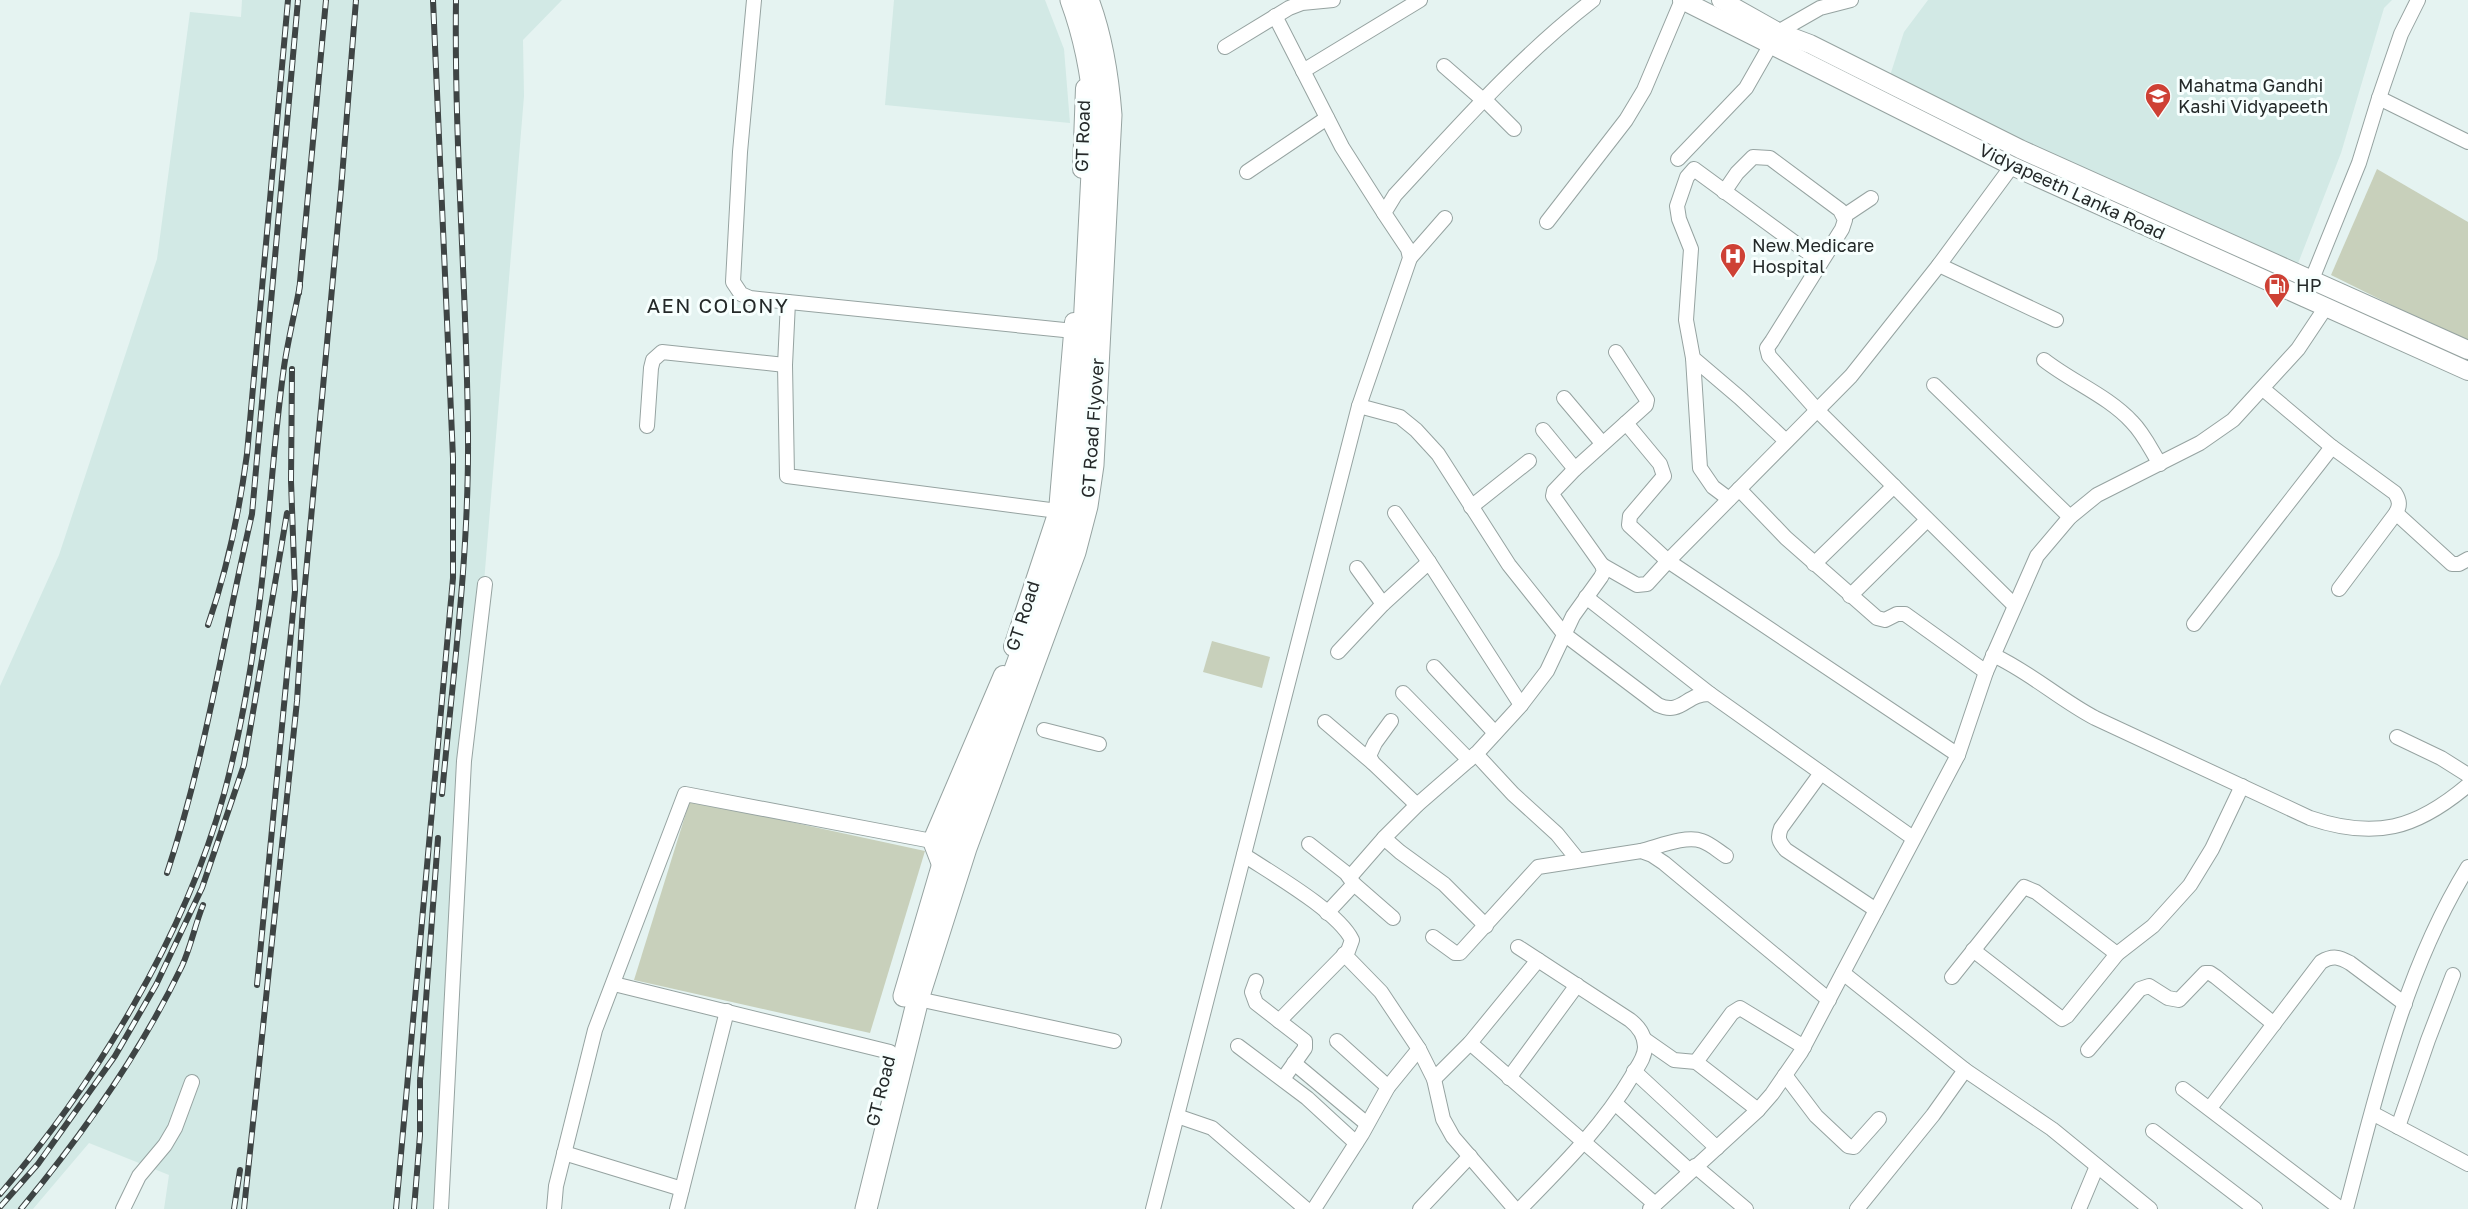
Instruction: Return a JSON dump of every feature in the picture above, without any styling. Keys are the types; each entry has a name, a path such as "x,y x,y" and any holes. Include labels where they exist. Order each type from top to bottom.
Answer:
{"highway":[{"name":"GT Road Flyover","path":"950,871 950,844 1060,548 1072,503 1077,463 1095,115 1087,52 1071,0"},
{"name":"GT Road Flyover","path":"950,844 1075,552 1087,506 1093,465 1111,115 1108,78 1088,0"},
{"name":"GT Road","path":"852,1209 890,1052 911,998 950,871"},
{"name":"GT Road","path":"866,1209 911,998"}],"main road":[{"name":"GT Road","path":"950,844 1058,511 1074,331 1085,91 1080,37 1065,0"},
{"name":"GT Road","path":"950,871 975,850 1080,556 1092,510 1099,462 1115,118 1114,70 1098,0"},
{"name":"Vidyapeeth Lanka Road","path":"1682,0 1775,38 2012,166 2468,371"},
{"name":"Vidyapeeth Lanka Road","path":"1721,0 1775,38 1810,44 2020,149 2468,350"},
{"path":"950,844 950,871"}],"street":[{"path":"754,0 740,152 733,282 741,294 750,298 1074,331"},
{"path":"1224,47 1275,16 1302,3 1333,0"},
{"path":"1303,71 1420,0"},
{"path":"1384,213 1395,195 1484,100 1544,39 1593,0"},
{"path":"1547,222 1626,120 1644,90 1682,0"},
{"path":"1678,159 1746,88 1775,38 1820,8 1851,0"},
{"path":"2304,298 2359,163 2401,34 2418,0"},
{"path":"1275,16 1351,163 1408,249 1410,258"},
{"path":"1444,66 1515,129"},
{"path":"2379,98 2468,142"},
{"path":"1247,172 1327,118"},
{"path":"1724,192 1737,173 1753,158 1770,158 1840,210 1845,220 1842,229 1767,348 1773,363 1817,410 2014,606"},
{"path":"1602,564 1637,585 1647,584 1851,376 1939,265 2012,166"},
{"path":"1821,262 1694,169 1687,177 1677,206 1679,219 1691,249 1686,320 1693,358 1700,468 1713,487 1734,494 1881,621 1898,614 1905,614 1986,672"},
{"path":"1844,216 1871,198"},
{"path":"1153,1209 1359,406 1410,258 1445,218"},
{"path":"1939,265 2056,321"},
{"path":"788,302 785,364 787,476 1058,511"},
{"path":"1470,1043 1585,1143 1653,1206 1758,1110 1804,1047 1958,755 1986,672 2037,556 2070,517 2097,495 2200,443 2225,425 2263,389 2298,349 2326,307"},
{"path":"647,426 651,368 653,360 662,352 785,364"},
{"path":"1327,913 1384,838 1417,805 1472,757 1521,705 1547,671 1564,634 1601,577 1604,571 1602,564 1553,496 1554,491 1575,469 1644,408 1647,400 1616,352"},
{"path":"1693,358 1786,441"},
{"path":"2044,360 2131,421 2142,433 2160,464"},
{"path":"1934,385 2070,517"},
{"path":"2263,389 2332,447 2395,493 2400,504 2396,513 2339,589"},
{"path":"1564,398 1602,443"},
{"path":"1359,406 1401,417 1438,454 1509,565 1564,634 1658,705 1668,709 1678,708 1700,694 1710,694"},
{"path":"1626,423 1660,464 1664,476 1630,516 1629,525 1668,561 1958,755"},
{"path":"1543,430 1575,469"},
{"path":"2194,624 2332,447"},
{"path":"1471,507 1529,461"},
{"path":"1814,564 1894,486"},
{"path":"1395,513 1521,705"},
{"path":"2396,513 2452,564 2468,559"},
{"path":"1850,596 1927,520"},
{"path":"1338,652 1383,604 1429,562"},
{"path":"1357,568 1383,604"},
{"path":"441,1209 464,761 485,584"},
{"path":"1586,597 1710,694 1913,838"},
{"path":"1993,655 2018,666 2074,707 2095,718 2310,818 2333,826 2361,831 2392,827 2426,815 2468,785"},
{"path":"1434,666 1495,733"},
{"path":"1403,693 1557,834 1578,860"},
{"path":"1373,763 1369,756 1370,752 1391,721"},
{"path":"1325,722 1417,805"},
{"path":"1044,730 1099,744"},
{"path":"2397,737 2441,758 2468,776"},
{"path":"1821,773 1781,828 1778,838 1780,844 1876,910"},
{"path":"1973,950 2062,1019 2116,954 2153,926 2190,885 2212,849 2242,786"},
{"path":"554,1209 556,1186 595,1030 685,794 950,844"},
{"path":"1384,838 1444,884 1486,926"},
{"path":"1433,937 1455,952 1460,952 1538,867 1641,852 1690,839 1710,844 1726,856"},
{"path":"1309,844 1393,918"},
{"path":"1641,852 1652,855 1664,863 1829,1000"},
{"path":"1244,855 1327,913 1352,940 1344,954 1279,1021"},
{"path":"2346,1209 2405,1004 2427,945 2451,895 2468,867"},
{"path":"1952,977 2024,887 2036,891 2116,954"},
{"path":"1344,954 1381,992 1419,1049 1434,1079 1443,1119 1453,1137 1517,1209 1585,1143 1616,1104 1644,1055 1644,1039 1638,1027 1630,1020 1518,947"},
{"path":"2210,1108 2321,962 2331,957 2340,957 2405,1004"},
{"path":"1434,1079 1470,1043 1538,960"},
{"path":"1843,973 1965,1070 2052,1129 2150,1209"},
{"path":"2088,1050 2140,989 2149,986 2168,998 2179,1000 2205,973 2216,977 2274,1024"},
{"path":"2398,1127 2453,975"},
{"path":"1256,981 1252,992 1256,1003 1305,1041 1305,1048 1283,1079"},
{"path":"614,984 890,1052"},
{"path":"1509,1078 1577,985"},
{"path":"911,998 1114,1041"},
{"path":"1696,1062 1732,1013 1740,1008 1804,1047"},
{"path":"677,1209 727,1011"},
{"path":"1644,1039 1674,1060 1696,1062 1758,1110"},
{"path":"1337,1041 1388,1087"},
{"path":"1238,1047 1307,1098 1356,1143"},
{"path":"1314,1209 1388,1087 1419,1049"},
{"path":"1294,1063 1367,1125"},
{"path":"1857,1209 1933,1115 1965,1070"},
{"path":"1634,1071 1717,1148"},
{"path":"1785,1075 1815,1116 1848,1146 1854,1147 1859,1143 1880,1119"},
{"path":"123,1209 139,1176 165,1145 175,1128 192,1082"},
{"path":"2183,1089 2341,1209"},
{"path":"1616,1104 1746,1209"},
{"path":"2372,1113 2468,1164"},
{"path":"1177,1116 1212,1128 1306,1209"},
{"path":"2153,1131 2255,1209"},
{"path":"564,1153 682,1189"},
{"path":"1420,1209 1470,1156"},
{"path":"2079,1209 2097,1166"}],"shaded area":[{"path":"242,0 562,0 523,40 524,96 439,1130 446,1209 164,1209 169,1175 89,1143 33,1209 0,1209 0,686 59,555 157,259 190,12 241,17"},
{"path":"894,0 1045,0 1064,49 1070,123 885,105"},
{"name":"Mahatma Gandhi Kashi Vidyapeeth","path":"1928,0 2392,0 2384,8 2341,153 2297,266 1887,85 1904,32"},
{"path":"2377,169 2468,222 2468,343 2331,275"},
{"path":"1212,641 1270,657 1262,688 1203,672"},
{"path":"690,800 925,851 870,1033 634,980"}],"railway":[{"path":"208,625 232,540 247,454 288,0"},
{"path":"167,873 204,739 252,514 298,0"},
{"path":"299,293 326,0"},
{"path":"244,1209 297,701 303,606 356,0"},
{"path":"396,1209 453,578 453,458 433,0"},
{"path":"442,794 460,615 468,481 456,0"},
{"path":"0,1194 70,1105 133,1006 186,901 207,847 224,794 247,686 261,589 284,367 300,285"},
{"path":"257,985 295,591 291,481 292,369"},
{"path":"0,1207 38,1164 115,1056 156,985 202,888 244,765 287,513"},
{"path":"414,1209 420,1135 420,1081 438,838"},
{"path":"21,1209 88,1122 148,1031 182,966 203,905"},
{"path":"234,1209 240,1170"}],"place":[{"name":"Mahatma Gandhi Kashi Vidyapeeth","path":"2158,119"},
{"name":"New Medicare Hospital","path":"1733,279"},
{"name":"HP","path":"2277,309"}],"district":[{"name":"AEN COLONY","path":"718,306"}]}
